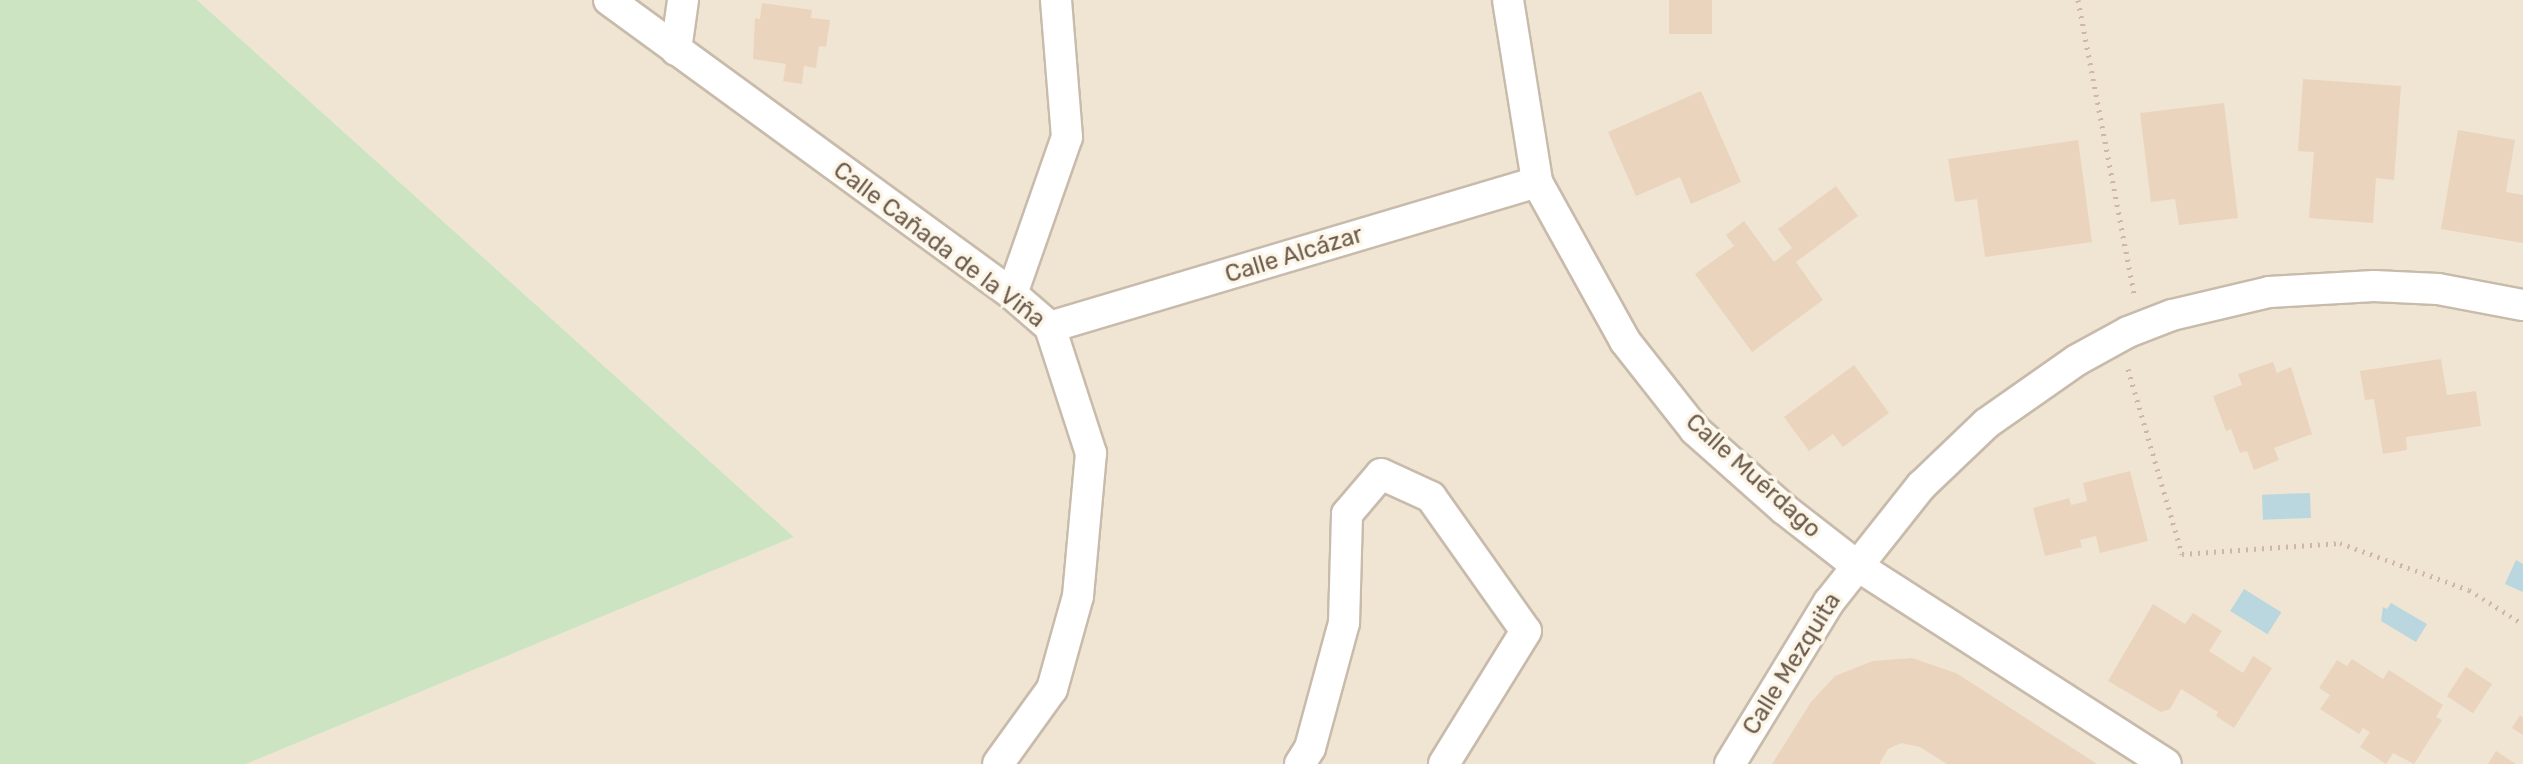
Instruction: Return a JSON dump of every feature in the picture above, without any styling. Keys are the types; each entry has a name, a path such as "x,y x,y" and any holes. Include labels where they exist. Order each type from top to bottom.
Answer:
{"street":[{"name":"Calle Cañada de la Viña","path":"609,0 1012,294 1050,327 1091,453 1078,596 1052,689 998,764"},
{"path":"676,50 683,0"},
{"path":"1012,294 1067,137 1056,0"},
{"name":"Calle Muérdago","path":"1508,0 1537,182 1625,341 1695,430 1784,509 1856,565 2166,764"},
{"name":"Calle Alcázar","path":"1050,327 1537,182"},
{"name":"Calle Mezquita","path":"1730,764 1829,602 1921,486 1987,423 2077,360 2129,333 2227,301 2315,287 2438,289 2523,305"},
{"path":"1300,764 1310,748 1344,623 1347,514 1381,474 1431,497 1526,631 1444,764"}],"path":[{"path":"2078,0 2129,333 2182,554 2340,543 2469,590 2523,624"}],"shaded area":[{"path":"197,0 2523,0 2523,764 246,764 794,537"}],"green space":[{"path":"0,0 197,0 794,537 246,764 0,764"}],"water":[{"path":"2310,493 2311,518 2263,520 2262,495"},
{"path":"2516,560 2523,564 2523,592 2505,584"},
{"path":"2244,589 2281,612 2268,634 2230,611"},
{"path":"2391,603 2427,624 2416,642 2381,621 2383,607 2387,609"}],"building":[{"path":"1669,0 1712,0 1712,34 1669,34"},
{"path":"762,3 812,10 811,18 830,20 826,47 819,46 816,68 804,66 802,84 783,81 786,64 753,59 755,18 760,19"},
{"path":"2303,79 2401,86 2394,180 2376,178 2373,223 2309,218 2314,152 2298,151"},
{"path":"1701,91 1741,182 1691,204 1680,177 1636,196 1608,132"},
{"path":"2224,103 2238,218 2179,225 2175,199 2151,202 2140,113"},
{"path":"2458,130 2515,140 2506,192 2523,195 2523,243 2441,229"},
{"path":"2078,140 2092,242 1985,257 1977,199 1955,202 1948,159"},
{"path":"1836,186 1858,216 1796,262 1823,300 1752,352 1695,274 1734,246 1726,235 1744,221 1774,262 1792,248 1778,229"},
{"path":"2441,359 2447,395 2476,391 2481,426 2406,437 2407,450 2383,454 2374,399 2365,400 2360,371"},
{"path":"2273,362 2277,373 2291,367 2312,434 2274,448 2279,460 2254,470 2247,451 2240,453 2231,429 2226,431 2213,396 2242,385 2238,374"},
{"path":"1854,365 1889,413 1843,447 1833,434 1809,451 1784,417"},
{"path":"2130,471 2148,541 2100,553 2096,536 2080,540 2082,547 2045,556 2033,508 2069,498 2071,505 2087,501 2083,483"},
{"path":"2153,604 2185,624 2193,613 2222,631 2209,651 2243,673 2253,656 2272,668 2234,728 2216,716 2218,712 2181,689 2170,709 2161,712 2108,681"},
{"path":"1912,658 1956,673 2097,764 1947,764 1920,747 1901,743 1888,749 1879,764 1772,764 1811,702 1835,676 1873,661"},
{"path":"2352,659 2383,679 2389,670 2443,705 2436,717 2442,720 2414,764 2393,753 2386,764 2360,747 2370,732 2363,728 2359,734 2320,709 2330,695 2319,688 2337,660 2347,666"},
{"path":"2466,667 2492,684 2473,713 2447,696"},
{"path":"2520,715 2523,718 2523,735 2512,728"},
{"path":"2496,751 2516,764 2488,764"}]}
